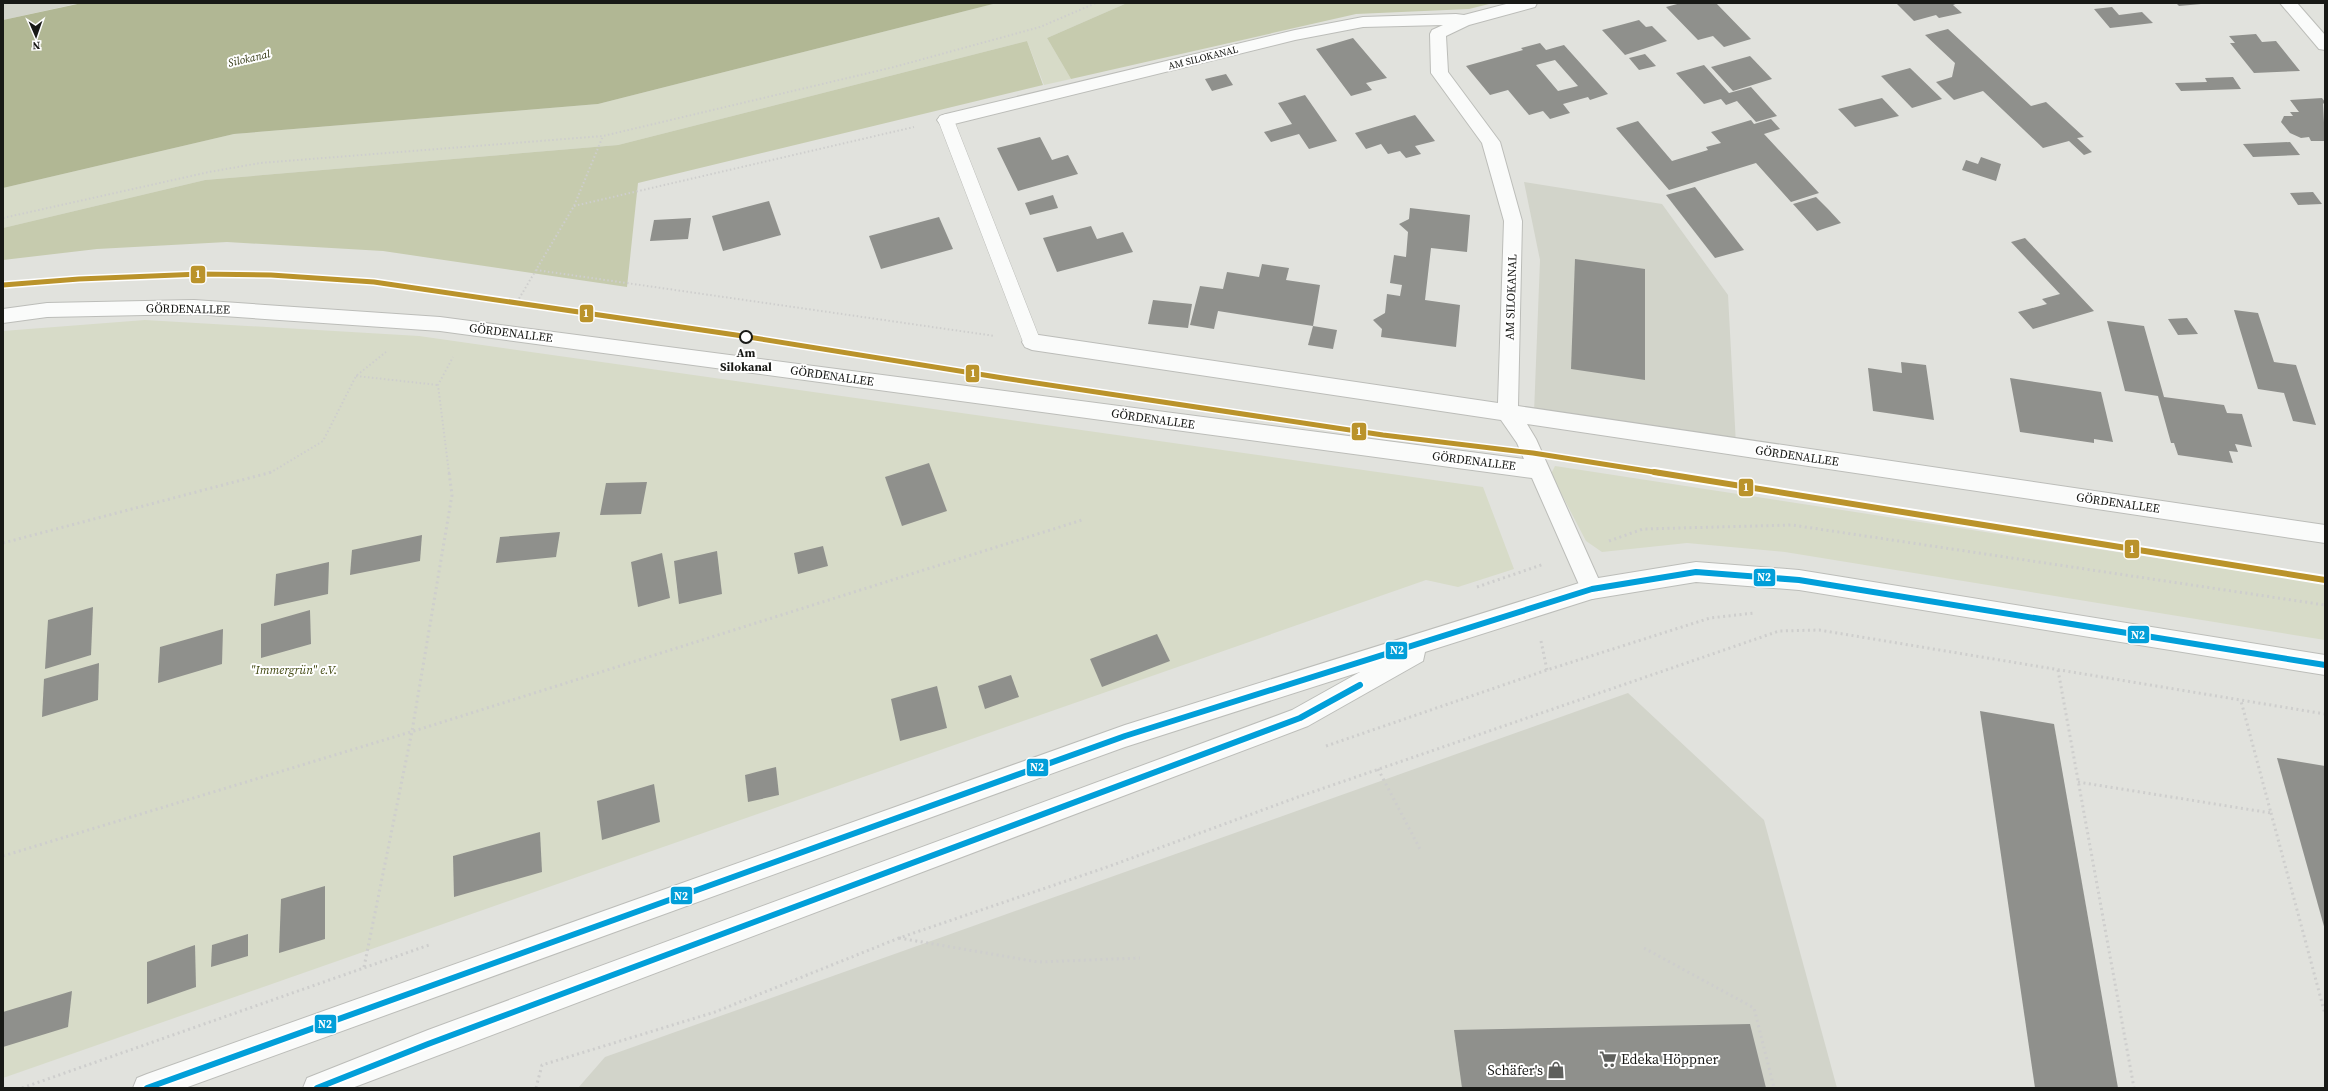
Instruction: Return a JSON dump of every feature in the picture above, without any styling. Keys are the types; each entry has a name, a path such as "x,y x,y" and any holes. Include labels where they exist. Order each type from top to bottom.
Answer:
{"street":[{"name":"AM SILOKANAL","path":"1508,412 1513,221 1491,142 1440,73 1438,34 1463,21 1529,3"},
{"path":"2288,3 2325,45"},
{"name":"AM SILOKANAL","path":"946,120 1295,35 1363,22 1456,19 1463,21"},
{"name":"GÖRDENALLEE","path":"3,316 47,310 194,307 424,323 500,331 1540,470"},
{"name":"GÖRDENALLEE","path":"1032,342 2325,534"},
{"path":"1508,412 1526,439 1592,589"},
{"path":"148,1088 1125,736 1592,589 1696,572 1799,580 2325,665"},
{"path":"317,1088 450,1036 1300,718 1456,631"}],"lane":[{"path":"946,120 1032,342"}],"path":[{"path":"3,218 201,174 260,163 604,136 894,67 1040,27 1096,3"},
{"path":"574,206 946,120"},
{"path":"356,1014 370,931 412,731 452,495 438,385 452,357 500,331 574,206 604,136"},
{"path":"536,270 1032,342"},
{"path":"3,543 269,474 323,441 348,389 356,376 424,323"},
{"path":"356,376 438,385"},
{"path":"3,856 412,731 1082,520"},
{"path":"1577,552 1642,530 1792,525 2325,605"},
{"path":"536,1088 542,1065 715,1012 899,938 1110,866 1378,769 1779,631 1819,630 2325,714"},
{"path":"2058,670 2134,1088"},
{"path":"2241,701 2325,1014"},
{"path":"1378,769 1421,851"},
{"path":"2078,782 2270,813"},
{"path":"899,938 1038,962 1140,958"},
{"path":"1644,948 1754,1008 1774,1088"}],"shaded area":[{"path":"3,3 80,3 3,20"},
{"path":"1127,3 1493,3 1469,9 1356,14 1071,79 1047,38"},
{"path":"1027,41 1043,85 638,183 627,287 383,251 227,242 97,249 3,260 3,228 205,180 618,145"},
{"path":"1524,182 1662,204 1728,295 1736,445 1534,413 1540,260"},
{"path":"1628,693 1764,820 1837,1088 578,1088 605,1057"}],"green space":[{"path":"997,3 1127,3 1047,38 1071,79 1044,85 1027,41 618,145 205,180 3,228 3,188 234,134 598,104"},
{"name":"\"Immergrün\" e.V.","path":"145,320 419,336 1483,487 1514,569 1458,587 1426,580 3,1078 3,331"},
{"path":"1555,466 2325,584 2325,640 1785,552 1687,543 1602,552 1586,541 1551,474"}],"water":[{"name":"Silokanal","path":"82,3 997,3 598,104 234,134 3,188 3,20"}],"building":[{"path":"1681,3 1716,3 1751,39 1724,47 1713,36 1698,40 1666,7"},
{"path":"1896,3 1958,3 1953,5 1962,13 1939,18 1936,15 1914,21"},
{"path":"2176,3 2201,3 2201,4 2179,6"},
{"path":"2112,7 2119,15 2142,12 2153,23 2110,28 2094,9"},
{"path":"1639,20 1646,27 1652,26 1667,41 1625,55 1602,30"},
{"path":"1948,29 2031,106 2046,102 2084,137 2077,138 2092,152 2084,155 2069,141 2043,148 1983,91 1954,100 1936,82 1952,77 1955,63 1925,35"},
{"path":"2256,34 2262,42 2276,41 2300,71 2254,73 2230,43 2235,43 2229,36"},
{"path":"1353,38 1387,78 1366,83 1372,90 1351,96 1316,49"},
{"path":"1540,43 1546,50 1564,45 1608,94 1590,100 1588,97 1563,104 1570,113 1550,119 1543,111 1529,115 1508,90 1490,95 1466,66 1523,50 1521,48","holes":["1555,60 1578,86 1558,91 1536,65"]},
{"path":"1645,54 1656,66 1639,70 1629,58"},
{"path":"1750,56 1772,79 1733,91 1711,67"},
{"path":"1704,65 1729,93 1751,87 1777,116 1756,122 1737,101 1726,105 1721,99 1704,104 1676,73"},
{"path":"1910,68 1942,99 1912,108 1881,76"},
{"path":"1226,74 1233,85 1212,91 1205,79"},
{"path":"2233,77 2241,89 2181,91 2175,83 2207,82 2205,78"},
{"path":"1305,95 1337,141 1309,149 1299,134 1271,142 1264,132 1292,124 1278,103"},
{"path":"1882,98 1899,116 1855,127 1838,109"},
{"path":"2322,98 2325,102 2323,104 2325,141 2311,141 2309,137 2301,138 2290,133 2281,122 2284,116 2293,116 2290,112 2299,112 2290,100"},
{"path":"1415,115 1435,141 1415,146 1421,154 1406,158 1400,151 1388,154 1381,144 1366,149 1355,133"},
{"path":"1771,119 1780,129 1764,134 1819,193 1791,202 1756,163 1669,190 1616,128 1638,121 1672,161 1708,150 1706,147 1721,143 1711,132 1751,120 1754,124"},
{"path":"1040,137 1052,160 1068,155 1078,174 1018,191 997,148"},
{"path":"2290,142 2300,155 2253,157 2243,144"},
{"path":"1981,157 2001,164 1996,181 1962,170 1966,160 1978,164"},
{"path":"1695,187 1744,250 1715,258 1666,195"},
{"path":"2313,192 2322,204 2298,205 2290,193"},
{"path":"1053,195 1058,208 1030,215 1025,203"},
{"path":"1816,197 1841,223 1817,231 1793,204"},
{"path":"769,201 781,235 723,251 712,216"},
{"path":"1410,208 1470,215 1467,252 1431,248 1425,300 1460,305 1456,347 1381,337 1382,329 1373,320 1385,313 1387,294 1400,296 1402,285 1390,283 1394,255 1406,257 1408,232 1399,224 1409,219"},
{"path":"939,217 953,249 881,269 869,236"},
{"path":"691,218 688,239 650,241 654,220"},
{"path":"1091,226 1097,239 1123,232 1133,252 1057,272 1043,238"},
{"path":"2025,238 2094,311 2033,329 2018,312 2047,304 2042,299 2060,294 2011,242"},
{"path":"1575,259 1645,269 1645,380 1571,369"},
{"path":"1262,264 1289,268 1286,280 1320,285 1313,326 1218,311 1214,329 1190,325 1200,286 1223,289 1227,272 1259,277"},
{"path":"1153,300 1192,304 1188,328 1148,324"},
{"path":"2234,310 2258,313 2274,362 2296,365 2316,425 2293,421 2284,393 2258,389"},
{"path":"2187,318 2198,334 2178,335 2168,319"},
{"path":"2107,321 2144,326 2164,397 2224,405 2227,413 2242,414 2252,447 2235,444 2238,452 2229,451 2233,463 2178,455 2174,443 2171,443 2158,396 2125,391"},
{"path":"1313,326 1337,330 1333,349 1308,345"},
{"path":"1901,362 1926,365 1934,420 1873,411 1868,368 1902,373"},
{"path":"2010,378 2101,392 2113,442 2094,439 2094,443 2020,432"},
{"path":"929,463 947,511 902,526 885,477"},
{"path":"647,482 641,514 600,515 606,483"},
{"path":"560,532 556,557 496,563 500,537"},
{"path":"422,535 420,561 350,575 352,550"},
{"path":"823,546 828,566 798,574 794,553"},
{"path":"717,551 722,594 679,604 674,561"},
{"path":"662,553 670,598 638,607 631,562"},
{"path":"329,562 328,594 274,606 276,574"},
{"path":"93,607 91,655 45,669 48,620"},
{"path":"310,610 311,644 261,658 261,624"},
{"path":"223,629 222,664 158,683 160,647"},
{"path":"1157,634 1170,661 1102,687 1090,659"},
{"path":"99,663 98,700 42,717 44,679"},
{"path":"1011,675 1019,697 985,709 978,686"},
{"path":"937,686 947,728 900,741 891,699"},
{"path":"1980,711 2054,724 2118,1088 2035,1088"},
{"path":"2277,758 2325,766 2325,930"},
{"path":"776,767 779,795 748,802 745,775"},
{"path":"654,784 660,822 602,840 597,801"},
{"path":"540,832 542,872 454,897 453,856"},
{"path":"325,886 325,939 279,953 281,899"},
{"path":"248,934 248,956 211,967 212,945"},
{"path":"195,945 196,987 147,1004 147,962"},
{"path":"72,991 68,1027 3,1047 3,1012"},
{"name":"Edeka Höppner","path":"1750,1024 1766,1088 1462,1088 1454,1030"}],"transit line":[{"name":"1","path":"3,285 79,279 201,274 271,275 374,282 736,335 1003,378 1383,435 1533,453 2325,580"},
{"name":"N2","path":"147,1088 1125,736 1592,589 1696,572 1799,580 2325,665"},
{"name":"N2","path":"317,1088 428,1044 1300,718 1360,685"}],"place":[{"name":"Am Silokanal","path":"746,337"},
{"name":"Edeka Höppner","path":"1608,1059"},
{"name":"Schäfer's","path":"1556,1070"}]}
